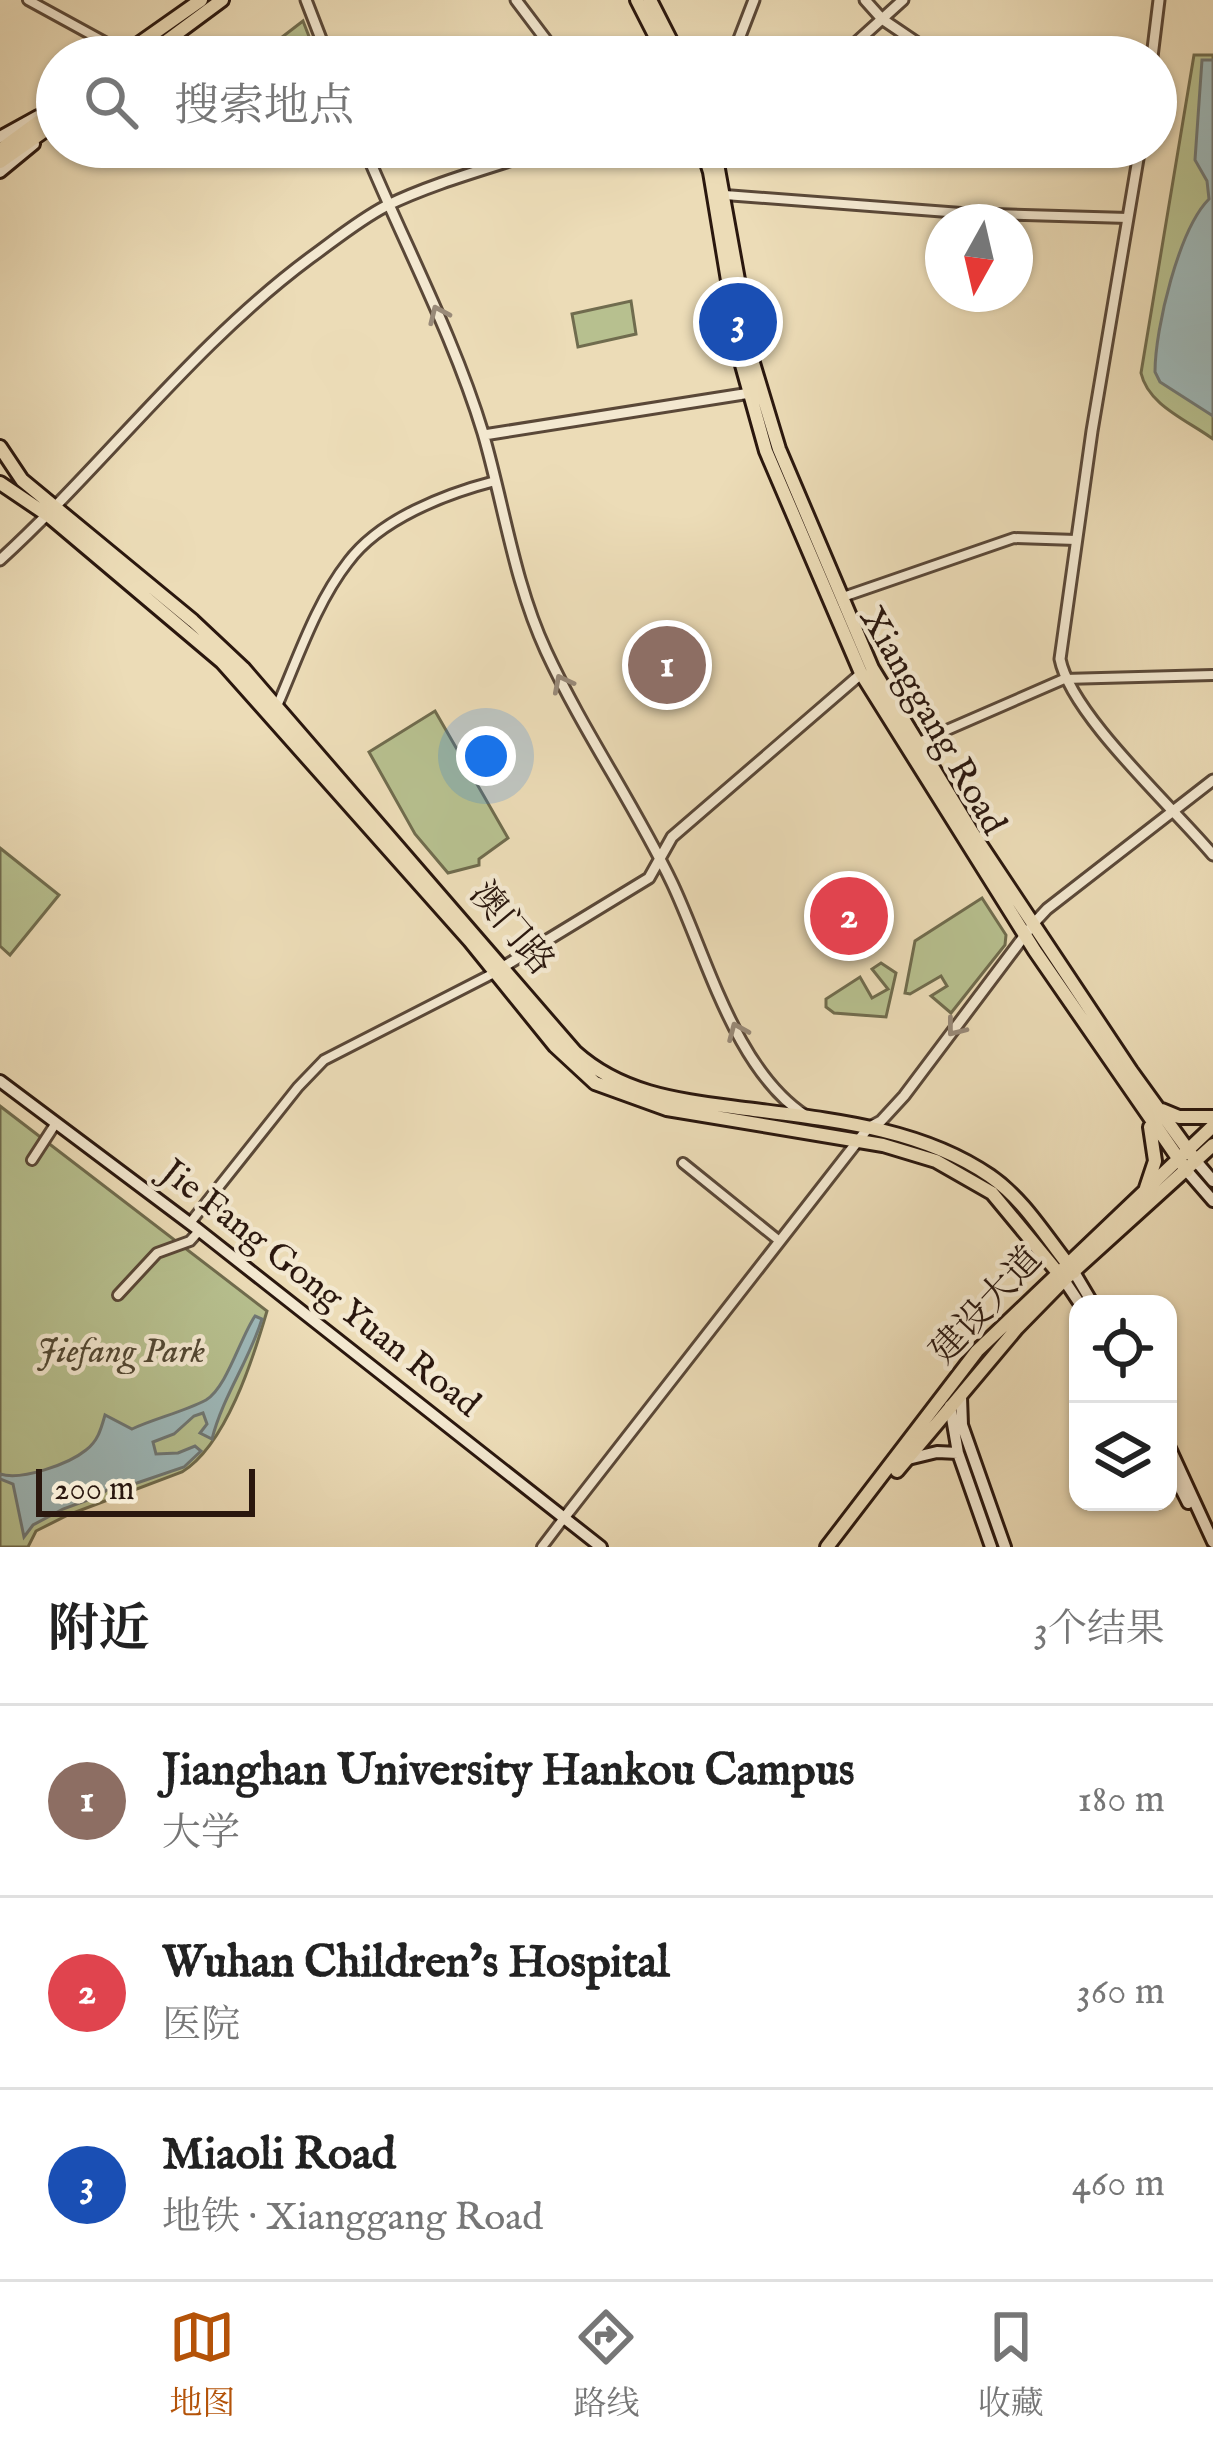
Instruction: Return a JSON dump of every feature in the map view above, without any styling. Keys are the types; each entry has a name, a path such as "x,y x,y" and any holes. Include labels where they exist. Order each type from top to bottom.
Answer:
{"main road":[{"path":"149,36 201,0"},
{"path":"173,36 222,0"},
{"path":"637,0 655,36"},
{"path":"650,0 668,36"},
{"path":"2,151 36,124"},
{"path":"2,151 36,134"},
{"path":"0,172 36,141"},
{"name":"Xianggang Road","path":"707,168 782,494 867,671 1029,929 1213,1201"},
{"name":"Xianggang Road","path":"719,168 755,392 867,671 917,743 1029,929"},
{"name":"澳门路","path":"0,447 22,480 53,512 222,662 596,1072 620,1084 688,1102 811,1118 863,1134"},
{"path":"0,463 22,480"},
{"name":"澳门路","path":"0,479 53,512 193,621 277,706 575,1067 619,1094 667,1109 929,1145 992,1177 1033,1218 1066,1272"},
{"name":"Jie Fang Gong Yuan Road","path":"0,1081 195,1227 601,1547"},
{"path":"1144,1192 1156,1149 1152,1111 1213,1122"},
{"name":"建设大道","path":"1066,1272 1187,1160 1213,1122"},
{"name":"建设大道","path":"827,1547 1066,1272 1144,1192 1213,1145"},
{"name":"Xianggang Road","path":"1187,1160 1213,1181"},
{"path":"1066,1272 1076,1295"},
{"path":"1066,1272 1085,1295"},
{"path":"953,1398 958,1453 991,1547"},
{"path":"953,1398 1005,1547"},
{"name":"建设大道","path":"836,1547 953,1398"},
{"path":"905,1461 915,1454 958,1453"},
{"path":"1177,1465 1211,1544"},
{"path":"1177,1480 1211,1544"}],"street":[{"path":"28,0 90,36"},
{"path":"306,0 320,36"},
{"path":"516,0 543,36"},
{"path":"740,36 754,0"},
{"path":"865,0 907,36"},
{"path":"863,36 903,0"},
{"path":"1155,36 1159,0"},
{"path":"373,168 450,341 484,435 545,649 659,858 744,1048 773,1089 811,1118"},
{"path":"0,560 53,512 122,433 277,282 388,205 492,168"},
{"path":"1136,168 1060,659 1064,679 1112,742 1213,855"},
{"path":"725,195 961,213 1128,218"},
{"path":"484,435 755,392"},
{"path":"277,706 320,610 349,560 373,536 418,511 461,490 495,481"},
{"path":"841,597 1014,538 1076,541"},
{"path":"118,1295 157,1253 190,1241 195,1227 298,1087 324,1060 499,970 650,878 672,837 867,671"},
{"path":"917,743 1064,679 1213,675"},
{"path":"542,1547 777,1239 863,1134 904,1096 1029,929 1047,909 1213,779"},
{"path":"32,1160 56,1123"},
{"path":"683,1163 777,1239"}],"green space":[{"path":"303,21 309,36 283,36"},
{"path":"1194,55 1213,55 1213,439 1160,403 1141,373"},
{"path":"631,301 636,334 578,347 572,314"},
{"path":"435,711 508,838 479,859 479,865 448,873 415,834 369,752"},
{"path":"0,848 59,895 10,955 0,946"},
{"path":"982,898 1006,935 1005,945 951,1013 931,996 947,986 941,976 905,993 915,941"},
{"path":"881,963 896,973 886,1017 834,1013 826,1007 826,999 860,977 872,998 888,989 872,969"},
{"name":"Jiefang Park","path":"0,1106 267,1311 236,1399 198,1459 182,1472 36,1531 28,1547 0,1547"}],"water":[{"path":"1202,60 1213,60 1213,416 1160,382 1155,372 1171,280 1188,232 1209,199 1207,181 1195,160"},
{"path":"255,1316 262,1319 212,1439 200,1433 207,1424 203,1413 174,1434 153,1442 156,1454 195,1446 201,1451 184,1467 112,1486 63,1509 33,1525 24,1537 13,1484 0,1479 0,1474 32,1473 78,1455 96,1439 105,1415 132,1429 206,1400 220,1384"}],"place":[{"name":"Miaoli Road","path":"738,322"},
{"name":"Jianghan University Hankou Campus","path":"667,665"},
{"name":"Wuhan Children’s Hospital","path":"849,916"}]}
